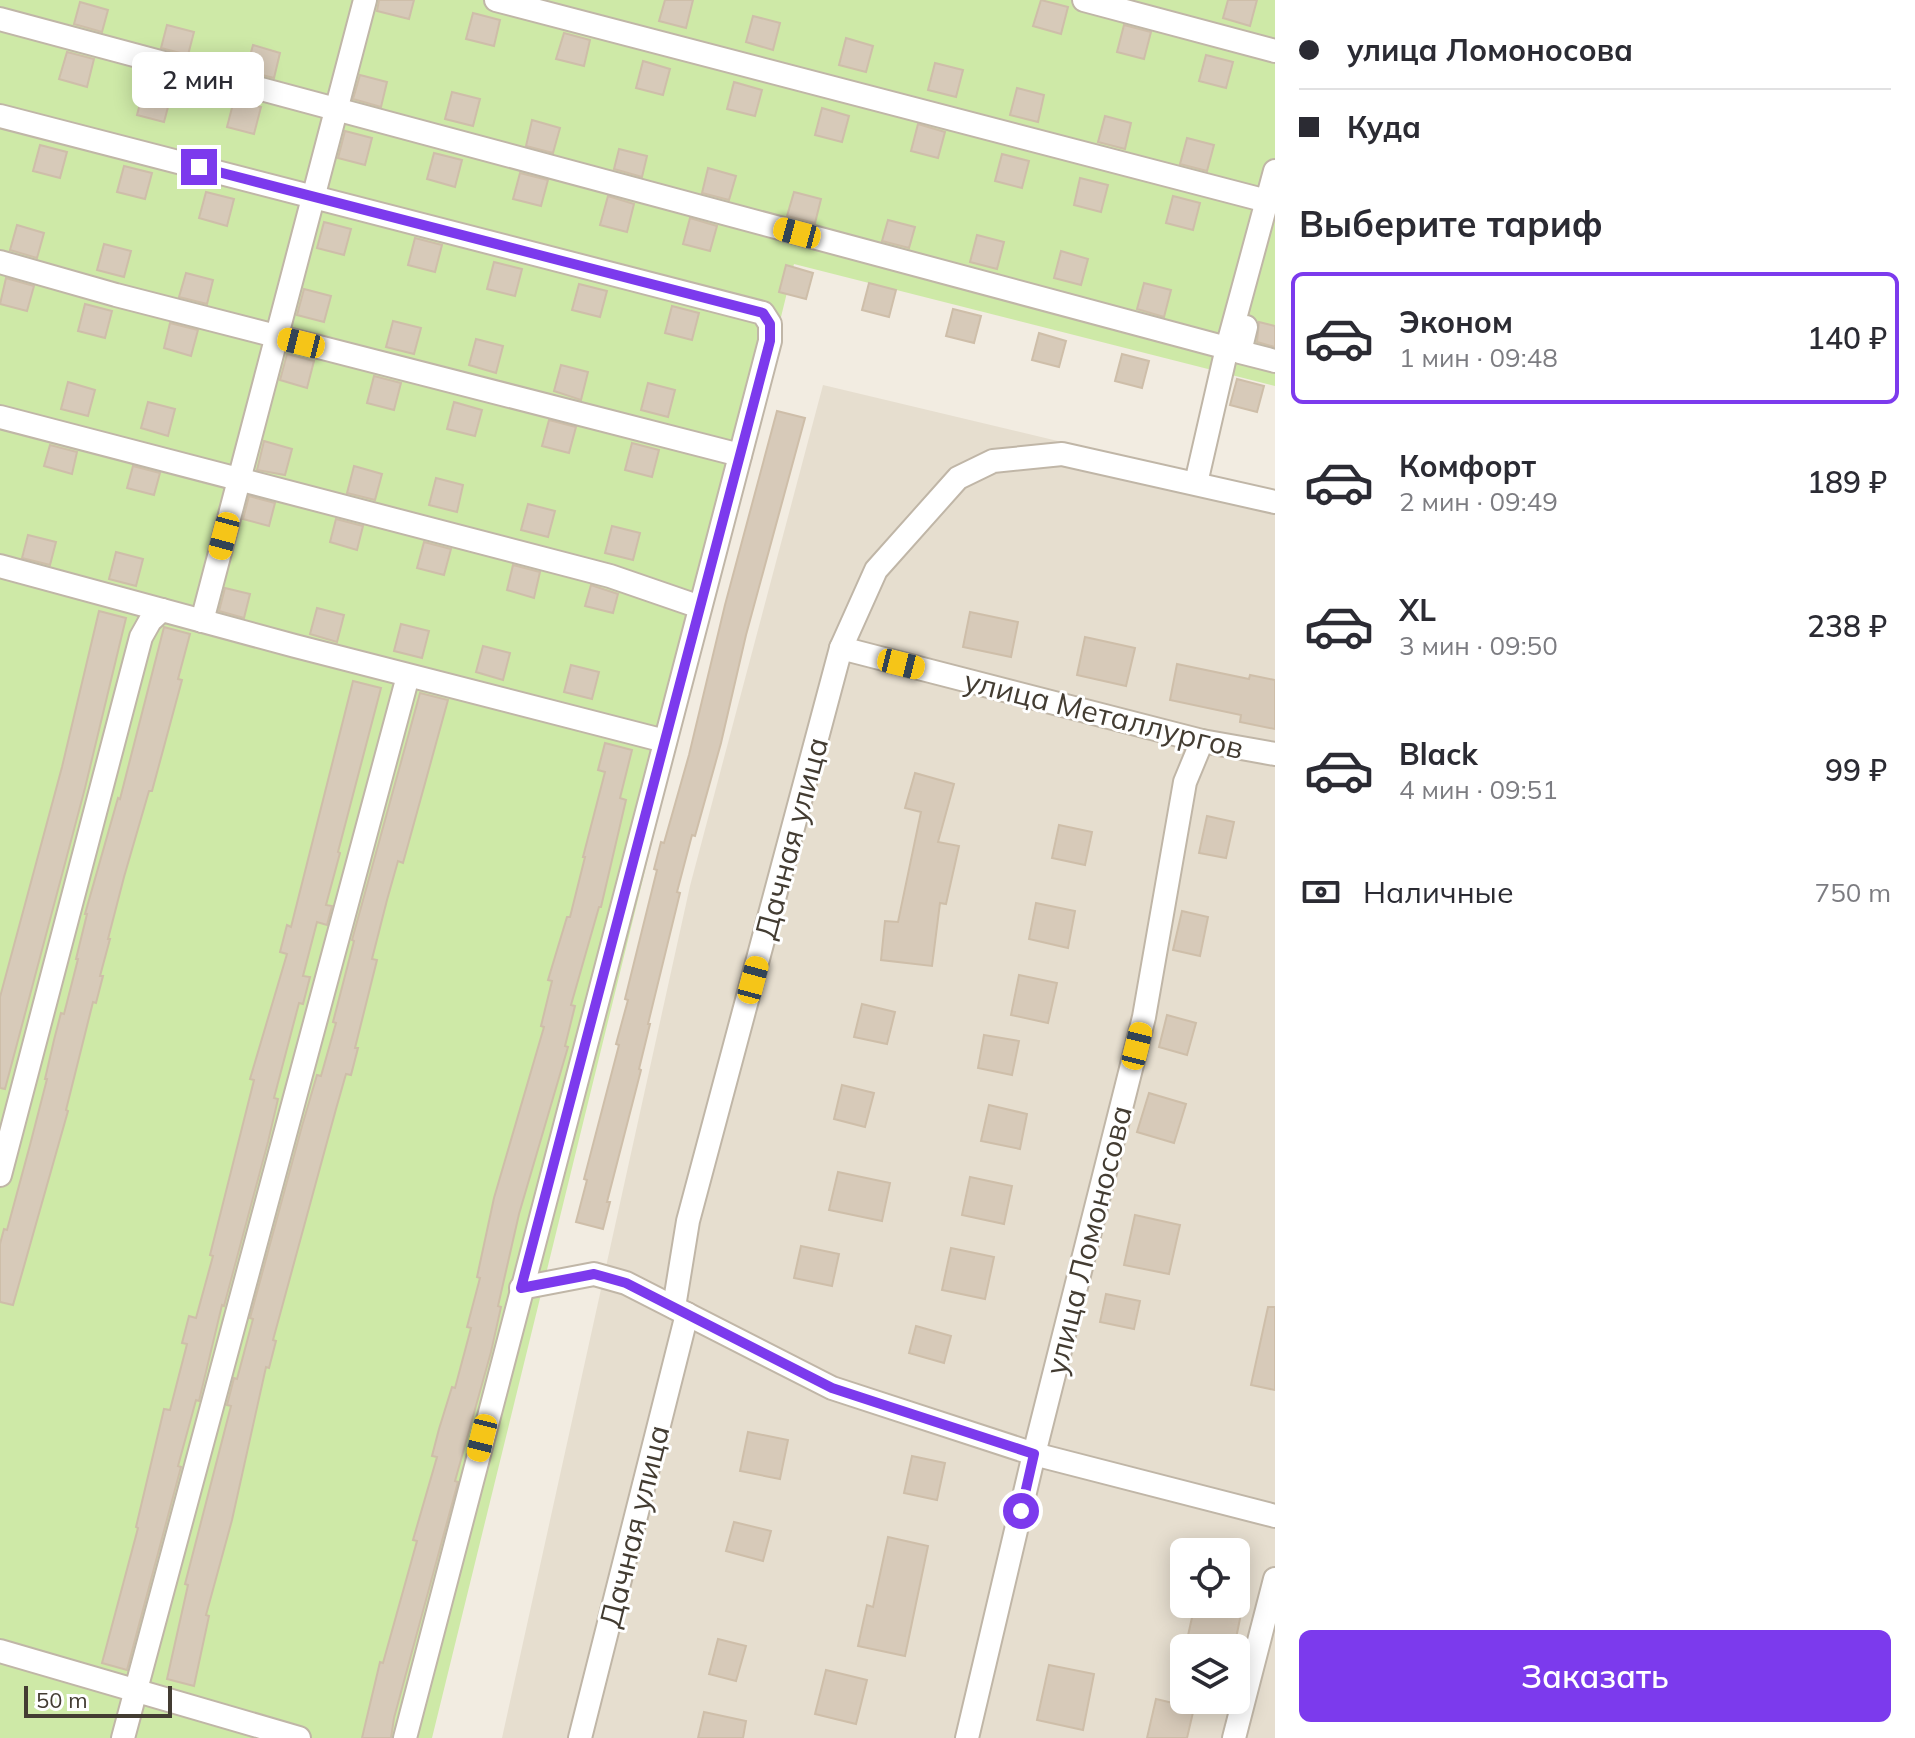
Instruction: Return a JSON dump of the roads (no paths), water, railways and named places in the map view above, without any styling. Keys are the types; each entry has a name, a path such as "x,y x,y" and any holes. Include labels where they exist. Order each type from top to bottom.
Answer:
{"street":[{"path":"202,621 365,0"},
{"path":"496,0 1267,201"},
{"path":"1084,0 1275,51"},
{"path":"0,19 1227,348"},
{"path":"0,116 763,313 770,324 770,341 405,1738"},
{"path":"1196,483 1227,348 1275,171"},
{"path":"1275,222 1240,352 1275,361"},
{"path":"0,262 277,337 740,455"},
{"path":"0,417 610,576 700,607"},
{"name":"Дачная улица","path":"580,1738 681,1310 688,1221 841,648 876,570 958,478 993,461 1062,454 1275,502"},
{"path":"0,566 408,676 665,741"},
{"path":"0,1175 6,1127 141,637 150,621 162,610"},
{"name":"улица Металлургов","path":"841,648 1202,741 1275,754"},
{"path":"123,1738 408,676"},
{"name":"улица Ломоносова","path":"967,1738 1034,1454 1144,1017 1185,782 1202,741"},
{"path":"521,1288 594,1274 626,1283 832,1388 1034,1454 1275,1516"},
{"path":"1234,1738 1275,1579"},
{"path":"0,1651 299,1738"}]}
